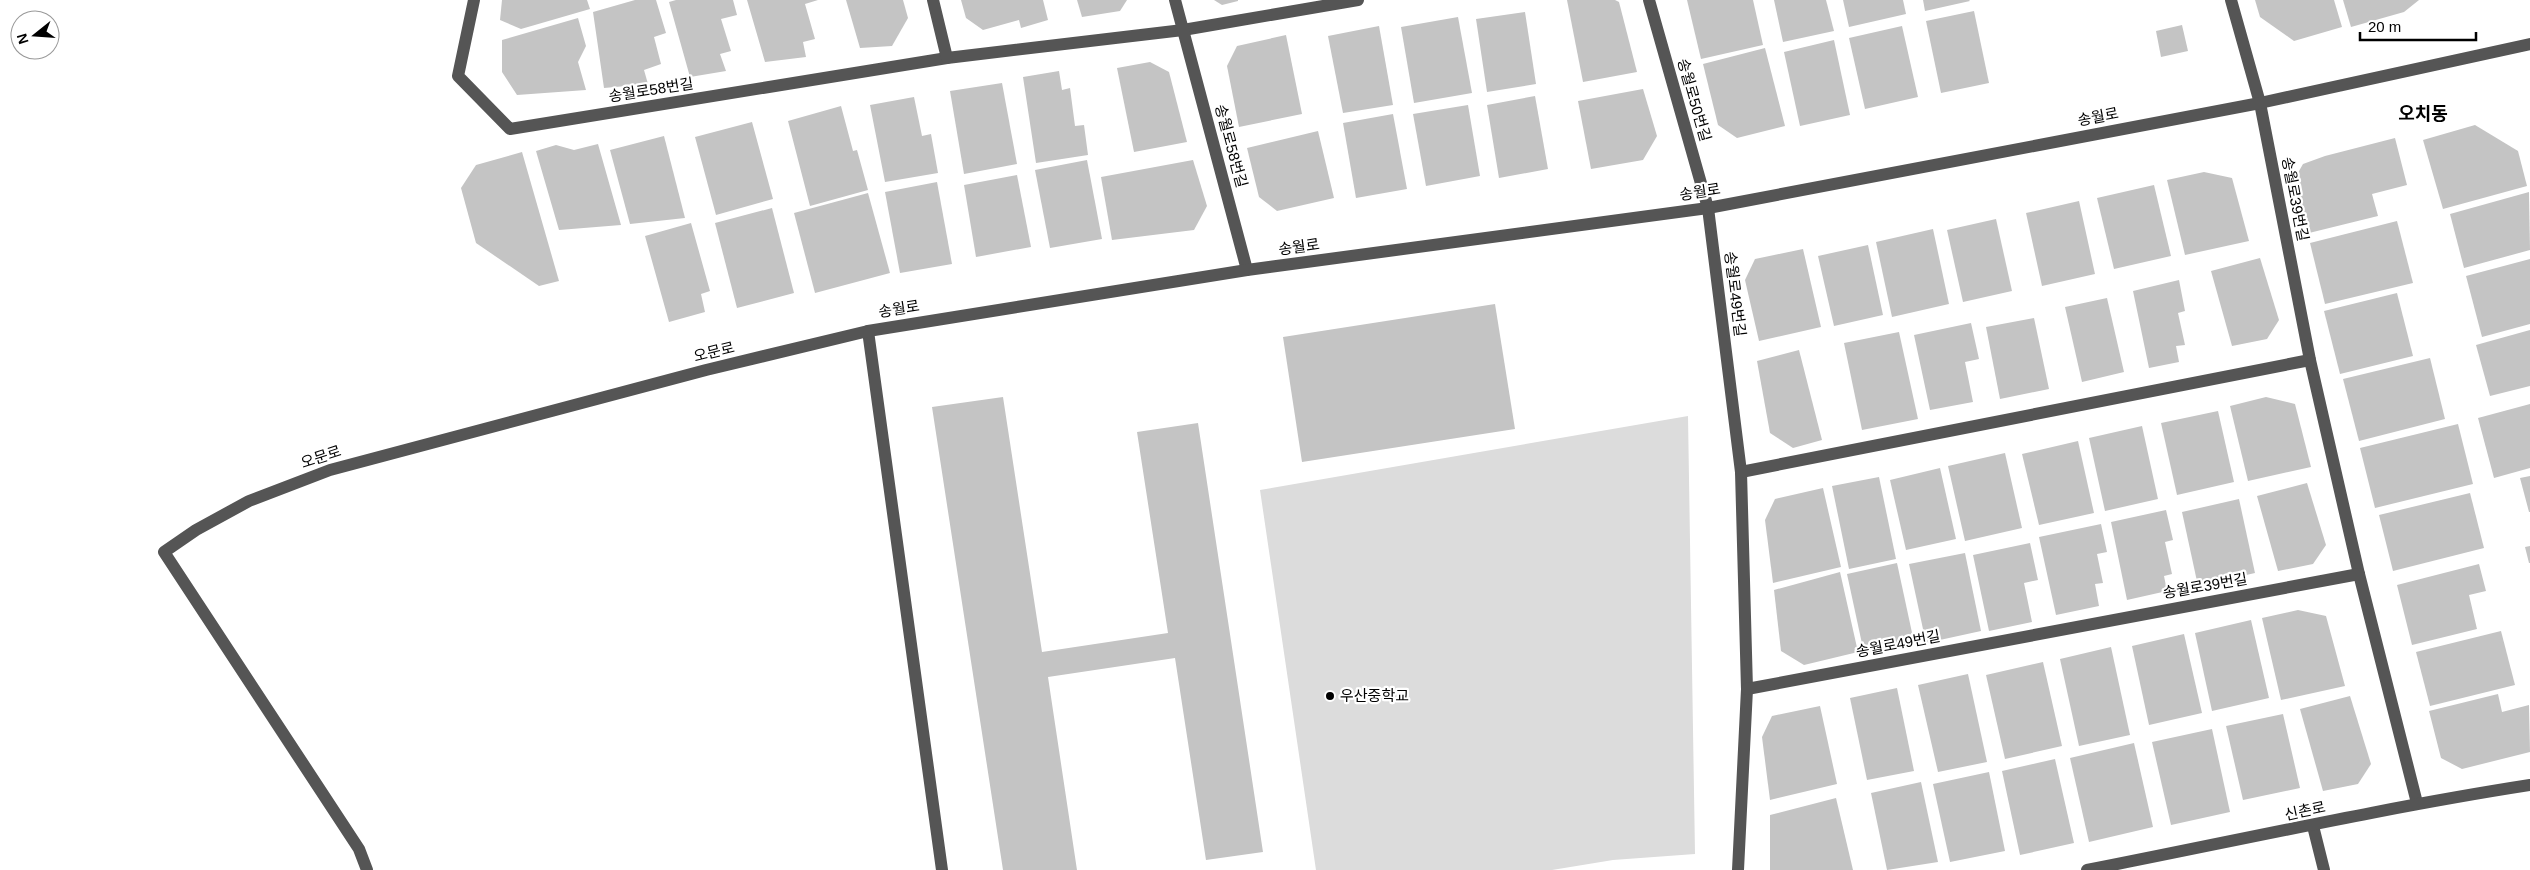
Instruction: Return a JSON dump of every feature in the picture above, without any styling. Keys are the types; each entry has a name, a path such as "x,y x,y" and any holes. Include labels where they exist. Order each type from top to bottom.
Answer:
{"street":[{"name":"송월로58번길","path":"474,0 458,76 510,129 947,58 1183,30 1358,0"},
{"path":"933,0 947,58"},
{"name":"송월로58번길","path":"1175,0 1247,270"},
{"name":"송월로50번길","path":"1649,0 1708,208"},
{"name":"송월로39번길","path":"2231,0 2260,102 2310,360 2359,574 2417,803"},
{"name":"송월로","path":"868,330 1247,270 1708,208 2260,102 2530,44"},
{"name":"송월로49번길","path":"1708,208 1742,472 1747,689 1738,870"},
{"path":"868,330 942,870"},
{"name":"오문로","path":"367,870 359,849 164,552 196,530 249,501 330,470 696,373 868,330"},
{"path":"1742,472 2310,360"},
{"name":"송월로39번길","path":"2056,630 2359,574"},
{"name":"송월로49번길","path":"1747,689 2056,630"},
{"name":"신촌로","path":"2087,870 2312,826 2417,803 2530,786"},
{"path":"2312,826 2324,870"}],"shaded area":[{"path":"1688,416 1695,854 1613,860 1552,870 1316,870 1260,490"}],"building":[{"path":"502,0 587,0 590,9 521,29 500,20"},
{"path":"635,0 656,0 666,33 654,37 661,64 644,70 648,84 604,88 593,12"},
{"path":"676,0 733,0 737,15 721,19 731,51 720,54 726,71 690,77 669,2"},
{"path":"747,0 818,0 805,4 815,39 803,42 806,57 765,62"},
{"path":"846,0 903,0 908,18 892,46 860,48"},
{"path":"961,0 1043,0 1048,20 1021,28 1019,20 983,30 966,18"},
{"path":"1077,0 1127,0 1120,11 1082,17"},
{"path":"1214,0 1238,0 1238,1 1222,5"},
{"path":"1567,0 1615,0 1619,2 1637,72 1583,82"},
{"path":"1687,0 1753,0 1763,45 1701,59"},
{"path":"1774,0 1826,0 1834,31 1783,42"},
{"path":"1843,0 1903,0 1906,14 1849,27"},
{"path":"1923,0 1969,0 1970,1 1925,11"},
{"path":"2255,0 2334,0 2342,27 2294,41 2260,17"},
{"path":"2343,0 2419,0 2404,12 2351,27"},
{"path":"1974,11 1989,83 1941,93 1926,21"},
{"path":"1525,12 1536,84 1487,92 1476,19"},
{"path":"1458,17 1472,93 1414,103 1401,27"},
{"path":"578,18 586,46 578,62 586,90 517,95 502,72 502,40"},
{"path":"2182,25 2188,51 2161,57 2156,31"},
{"path":"1379,26 1393,105 1343,113 1328,36"},
{"path":"1902,26 1918,97 1865,109 1849,38"},
{"path":"1286,35 1302,114 1239,127 1227,66 1237,46"},
{"path":"1834,40 1850,115 1800,126 1784,52"},
{"path":"1765,48 1785,126 1737,138 1718,125 1703,64"},
{"path":"1150,62 1169,72 1187,142 1134,152 1117,68"},
{"path":"1059,71 1062,90 1070,88 1075,126 1084,125 1088,155 1036,163 1023,77"},
{"path":"1002,83 1017,164 964,174 950,91"},
{"path":"1643,89 1657,136 1643,160 1591,169 1578,101"},
{"path":"1535,96 1548,169 1499,178 1487,105"},
{"path":"914,97 922,136 931,134 938,173 885,182 870,105"},
{"path":"1468,105 1480,176 1426,186 1413,114"},
{"path":"841,106 853,151 857,150 868,190 810,206 788,121"},
{"path":"1393,114 1407,189 1356,198 1343,123"},
{"path":"752,122 773,199 716,215 695,137"},
{"path":"2475,125 2518,151 2527,186 2443,209 2423,140"},
{"path":"1318,131 1334,198 1277,211 1259,197 1247,148"},
{"path":"664,136 685,218 630,224 610,150"},
{"path":"2395,138 2407,185 2372,194 2378,216 2309,233 2295,178 2303,164 2325,156"},
{"path":"598,144 621,225 559,230 536,151 556,145 574,150"},
{"path":"522,152 559,281 539,286 476,243 461,188 476,165"},
{"path":"1087,160 1102,239 1050,248 1035,170"},
{"path":"1193,160 1207,206 1194,230 1112,240 1101,177"},
{"path":"2204,172 2232,178 2249,241 2185,255 2167,180"},
{"path":"1017,175 1031,247 976,257 964,185"},
{"path":"937,182 952,264 900,273 885,192"},
{"path":"2154,185 2171,256 2114,269 2097,198"},
{"path":"2529,192 2530,250 2464,268 2450,214"},
{"path":"868,193 890,273 815,293 794,213"},
{"path":"2079,201 2095,274 2042,286 2026,213"},
{"path":"772,208 794,293 737,308 715,223"},
{"path":"1996,219 2012,291 1963,302 1947,230"},
{"path":"2397,221 2413,283 2325,304 2310,243"},
{"path":"691,223 710,291 701,294 705,312 669,322 645,236"},
{"path":"1933,229 1949,304 1892,317 1876,242"},
{"path":"1868,245 1883,315 1834,326 1818,256"},
{"path":"1803,249 1821,327 1759,341 1745,280 1755,259"},
{"path":"2260,258 2279,320 2267,339 2232,346 2211,271"},
{"path":"2530,259 2530,324 2482,337 2466,276"},
{"path":"2179,280 2185,311 2178,313 2185,345 2176,346 2179,362 2149,368 2133,291"},
{"path":"2397,293 2413,356 2340,374 2324,311"},
{"path":"2107,298 2124,372 2082,382 2065,307"},
{"path":"1495,304 1515,429 1302,462 1283,337"},
{"path":"2034,318 2049,389 2000,399 1986,327"},
{"path":"1971,323 1979,359 1965,362 1973,402 1930,410 1914,335"},
{"path":"2530,330 2530,386 2490,396 2476,345"},
{"path":"1899,332 1918,419 1862,430 1844,343"},
{"path":"1799,350 1822,440 1793,448 1770,433 1757,361"},
{"path":"2430,358 2445,419 2359,441 2343,379"},
{"path":"1003,397 1042,652 1168,633 1137,432 1198,423 1263,852 1206,860 1175,658 1048,677 1077,870 1003,870 932,407"},
{"path":"2266,397 2295,404 2311,467 2248,481 2230,406"},
{"path":"2530,404 2530,468 2494,478 2478,418"},
{"path":"2218,411 2234,482 2177,495 2161,423"},
{"path":"2458,424 2473,484 2375,508 2360,448"},
{"path":"2142,426 2158,499 2105,511 2089,438"},
{"path":"2078,441 2094,513 2039,525 2022,454"},
{"path":"2005,453 2022,528 1965,541 1948,466"},
{"path":"1940,468 1956,539 1906,550 1890,480"},
{"path":"2530,476 2530,512 2529,512 2520,478"},
{"path":"1879,477 1896,559 1849,569 1832,486"},
{"path":"2307,483 2326,545 2313,564 2278,571 2257,496"},
{"path":"1823,488 1841,567 1773,583 1765,520 1775,499"},
{"path":"2470,493 2484,548 2393,571 2379,515"},
{"path":"2239,499 2255,573 2198,586 2182,512"},
{"path":"2166,510 2173,540 2165,542 2172,574 2164,576 2167,591 2127,600 2111,522"},
{"path":"2101,524 2107,552 2097,554 2103,583 2095,584 2099,606 2056,615 2039,537"},
{"path":"2030,543 2038,580 2024,583 2032,622 1989,631 1973,555"},
{"path":"2530,546 2530,563 2529,563 2525,547"},
{"path":"1965,553 1981,631 1926,643 1909,564"},
{"path":"1897,563 1914,642 1864,653 1847,574"},
{"path":"2479,564 2486,591 2469,595 2477,629 2412,645 2397,585"},
{"path":"1840,572 1858,652 1804,665 1781,651 1774,590"},
{"path":"2298,610 2326,616 2345,686 2281,700 2262,618"},
{"path":"2251,620 2269,698 2212,711 2195,633"},
{"path":"2501,631 2515,685 2430,706 2416,652"},
{"path":"2184,634 2202,713 2149,725 2132,646"},
{"path":"2111,647 2130,735 2079,746 2060,659"},
{"path":"2043,662 2062,746 2005,759 1986,675"},
{"path":"1968,674 1987,762 1938,772 1918,685"},
{"path":"1897,688 1914,771 1867,780 1850,698"},
{"path":"2498,694 2502,712 2529,705 2530,752 2462,769 2441,758 2429,711"},
{"path":"2350,696 2371,764 2358,784 2323,791 2300,709"},
{"path":"1820,706 1837,784 1770,800 1762,737 1772,716"},
{"path":"2283,714 2300,788 2243,800 2226,726"},
{"path":"2212,729 2230,812 2171,825 2152,742"},
{"path":"2134,743 2153,827 2089,842 2070,758"},
{"path":"2055,759 2074,843 2020,855 2002,771"},
{"path":"1989,772 2005,851 1950,862 1933,784"},
{"path":"1921,782 1938,862 1887,870 1871,793"},
{"path":"1836,798 1853,870 1770,870 1770,815"}],"place":[{"name":"우산중학교","path":"1330,696"}],"district":[{"name":"오치동","path":"2423,114"}]}
